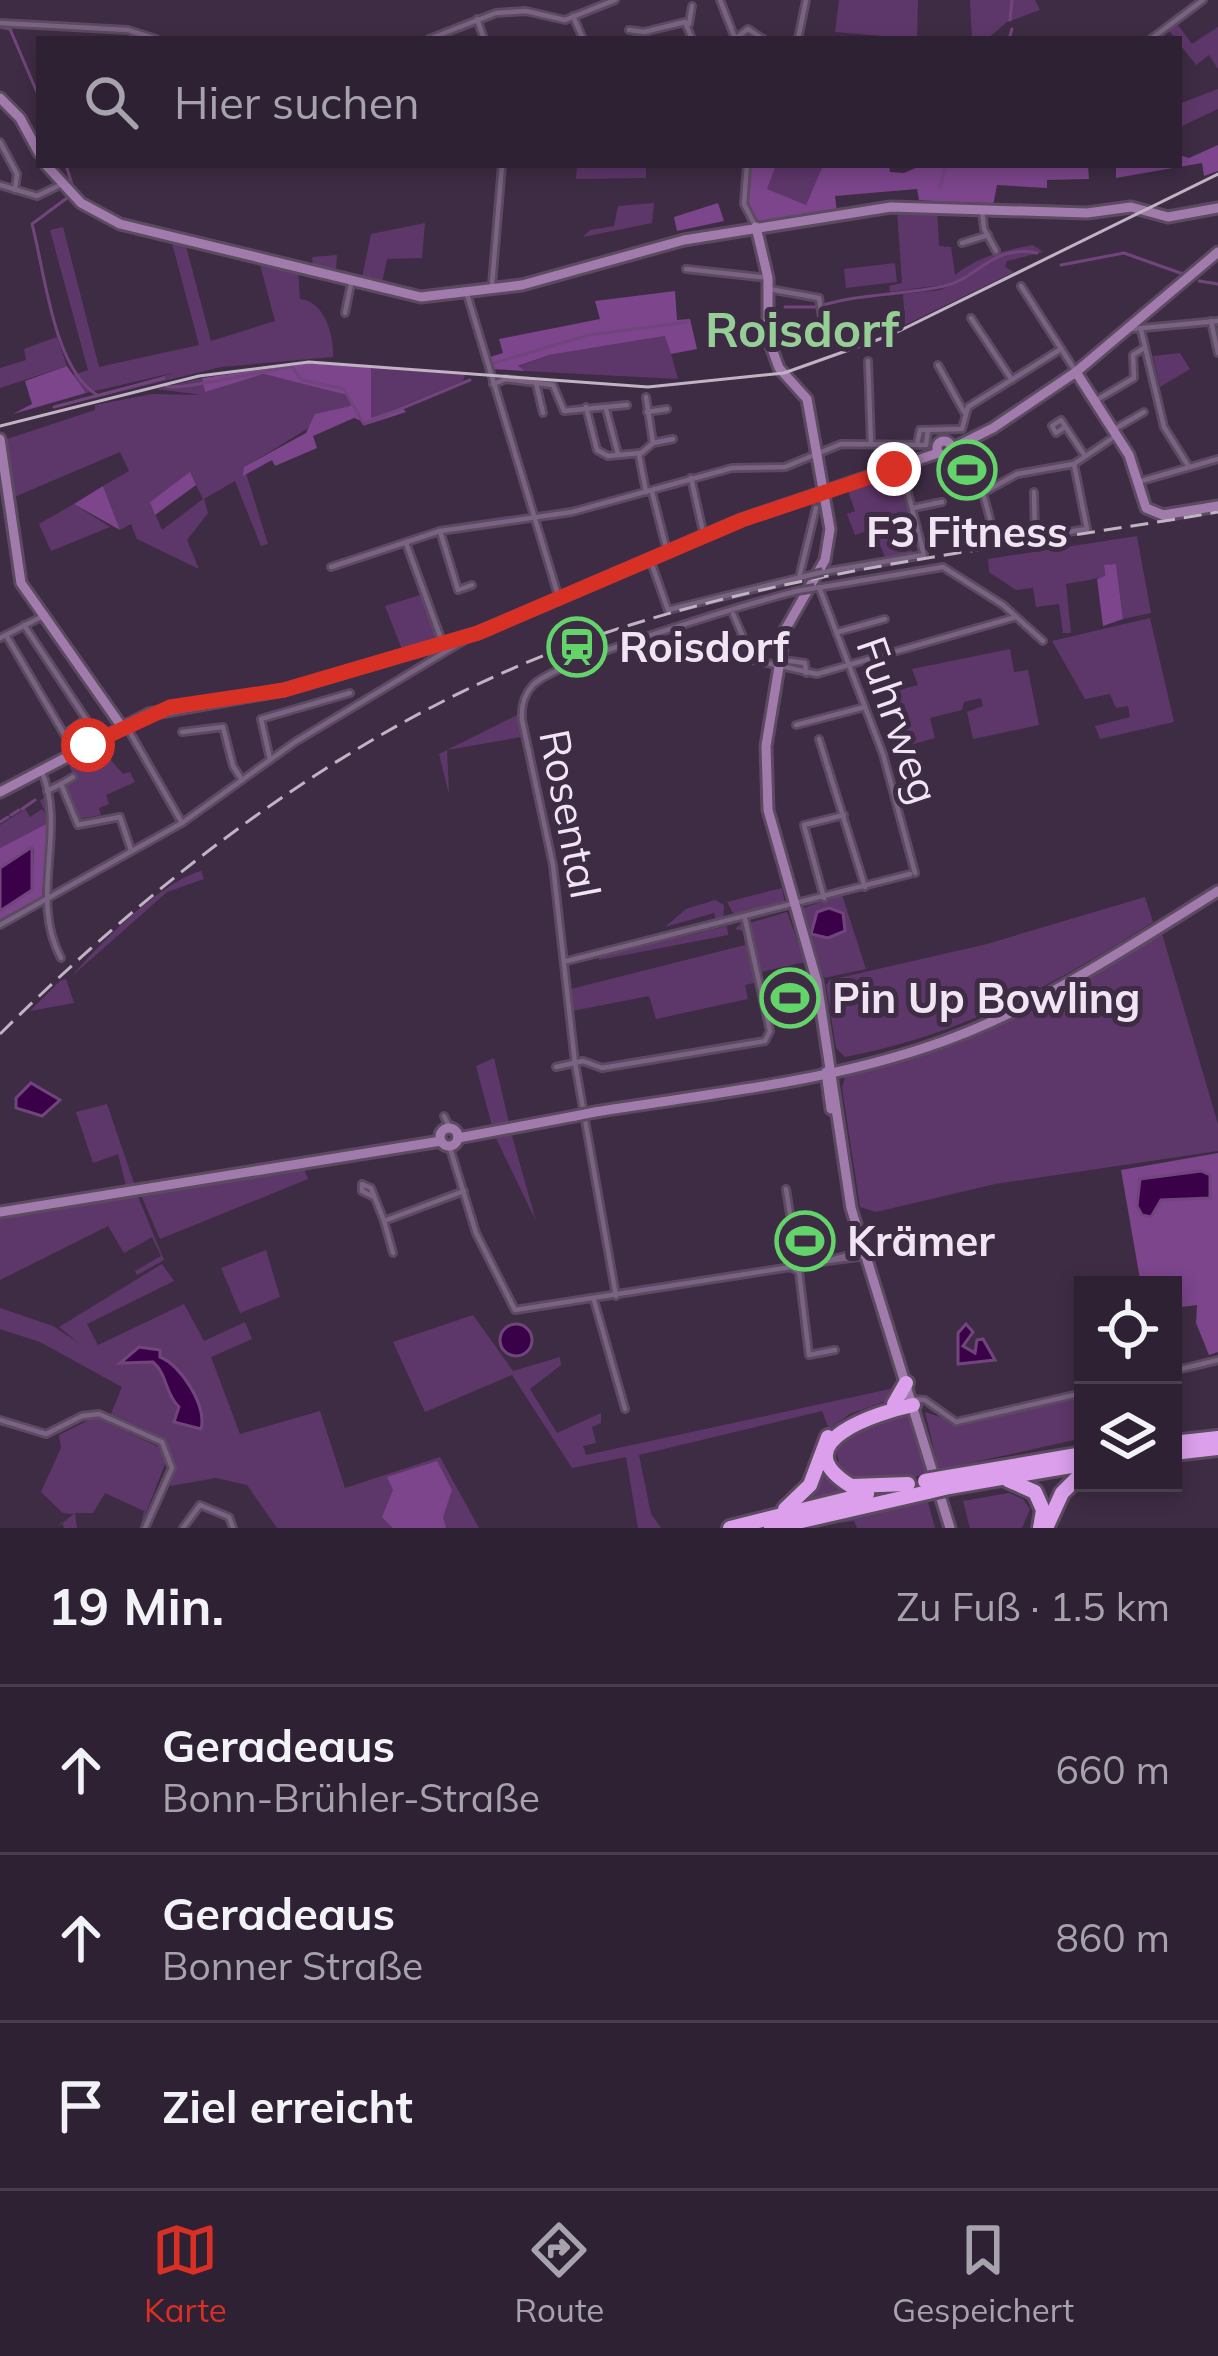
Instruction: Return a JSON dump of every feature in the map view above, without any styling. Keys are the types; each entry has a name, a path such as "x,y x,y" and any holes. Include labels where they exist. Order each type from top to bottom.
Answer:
{"highway":[{"path":"893,1404 906,1383"},
{"path":"771,1522 802,1496 826,1439 838,1426 893,1404 921,1406"},
{"path":"921,1406 850,1423 836,1435 830,1451 833,1469 851,1486 926,1486"},
{"path":"1182,1442 1218,1438"},
{"path":"1182,1452 1218,1448"},
{"path":"730,1528 1074,1456"},
{"path":"979,1482 1074,1469"},
{"path":"1043,1528 1074,1479"},
{"path":"949,1482 1011,1480 1028,1486 1041,1501 1043,1528"},
{"path":"771,1522 908,1484"}],"street":[{"path":"435,36 515,10 569,18 616,0"},
{"path":"720,0 734,36"},
{"path":"799,36 806,0"},
{"path":"1155,36 1204,0"},
{"path":"691,36 692,6"},
{"path":"569,18 581,36"},
{"path":"477,19 483,36"},
{"path":"0,23 146,36"},
{"path":"629,30 689,24"},
{"path":"0,98 36,148"},
{"path":"0,142 16,174 15,190"},
{"path":"48,168 92,211 124,226 421,297 523,285 606,258 757,227 919,204 1087,213 1135,207 1168,217 1218,208"},
{"path":"492,286 502,168"},
{"path":"747,168 744,204 757,227 768,283 765,315 772,352 782,371 803,391 820,453 815,494 828,550 790,618 778,668 766,789 822,1008 839,1143 859,1236 906,1383 921,1406 950,1528"},
{"path":"0,185 39,196 61,184"},
{"path":"982,209 996,251"},
{"path":"962,243 988,235"},
{"path":"331,567 440,531 572,512 740,467 785,467 841,444 937,450 940,441 950,446 963,442 993,428 1136,330 1218,252"},
{"path":"686,268 819,298 826,343"},
{"path":"345,314 351,283"},
{"path":"1021,286 1115,432 1142,502 1155,514 1218,506"},
{"path":"466,291 559,600"},
{"path":"971,317 1012,380"},
{"path":"1136,330 1215,321 1218,353"},
{"path":"1136,330 1164,427 1189,467"},
{"path":"1095,401 1134,378 1133,355 1144,348"},
{"path":"964,412 1061,349"},
{"path":"868,361 871,444"},
{"path":"921,449 918,431 962,429 964,412 938,365"},
{"path":"493,384 506,379 555,387 562,410 627,405"},
{"path":"536,383 543,413"},
{"path":"646,397 652,443"},
{"path":"586,407 598,451 640,453 652,443 673,439"},
{"path":"606,409 618,454"},
{"path":"647,412 667,409"},
{"path":"991,523 983,493 1017,474 1075,464 1144,412"},
{"path":"1065,427 1085,457"},
{"path":"2,791 149,714 284,690 469,636 704,536 901,466 929,442 928,430"},
{"path":"0,439 9,483 10,546 20,583 114,710 182,823"},
{"path":"640,453 667,551"},
{"path":"1138,482 1218,459"},
{"path":"1034,492 1035,537 1087,529 1075,464"},
{"path":"650,559 668,610 823,572 925,554 901,466"},
{"path":"691,478 704,536"},
{"path":"913,508 941,502"},
{"path":"803,577 820,506"},
{"path":"440,531 458,590 472,586"},
{"path":"406,543 443,644"},
{"path":"1016,617 850,665 806,673 750,658 731,613 797,591 943,567 1016,617 1043,641"},
{"name":"Fuhrweg","path":"817,588 865,707 913,874 865,887"},
{"name":"Rosental","path":"566,962 523,701 543,678 691,620 731,613"},
{"path":"41,617 3,637 74,752"},
{"path":"837,633 885,619"},
{"path":"24,625 86,719 64,734"},
{"path":"0,925 182,823 270,759 469,636"},
{"path":"790,661 805,663 806,673"},
{"path":"270,759 261,719 350,693"},
{"path":"339,696 348,711"},
{"path":"796,725 865,707"},
{"path":"114,710 149,714"},
{"path":"182,731 223,727 232,766 242,780"},
{"path":"100,738 131,741"},
{"path":"616,1296 575,1063 566,962 865,887 819,739"},
{"path":"40,770 47,791 44,897 61,958"},
{"path":"47,791 73,778"},
{"path":"61,784 78,825 120,817 131,850"},
{"path":"824,898 804,825 844,814"},
{"path":"0,1212 797,1079 899,1055 1005,1015 1218,891"},
{"path":"556,1066 575,1063 602,1069 768,1039 745,920"},
{"path":"449,1137 476,1233 512,1309 522,1312 791,1267 800,1272"},
{"path":"786,1189 797,1258 791,1267"},
{"path":"384,1221 464,1191"},
{"path":"374,1197 393,1253"},
{"path":"850,1257 859,1236"},
{"path":"850,1257 866,1258"},
{"path":"797,1258 805,1264 866,1258"},
{"path":"805,1264 800,1272 809,1355 836,1350"},
{"path":"595,1300 625,1409"},
{"path":"1182,1369 1218,1360"},
{"path":"921,1406 961,1422 1074,1395"},
{"path":"0,1420 46,1435 82,1416 104,1415 162,1442 171,1456 171,1471 145,1528"},
{"path":"195,1528 184,1526 200,1505 229,1517 233,1528"}],"shaded area":[{"path":"839,0 918,0 917,36 835,32"},
{"path":"970,0 1035,0 1040,10 1007,22 991,36 972,36"},
{"path":"1175,21 1192,44 1218,27 1218,69 1209,55 1196,65 1182,47 1182,36 1173,36 1167,28"},
{"path":"1218,89 1218,109 1182,126 1182,103"},
{"path":"1218,145 1218,171 1204,176 1202,163 1182,166 1182,156 1189,158"},
{"path":"577,168 646,168 646,178 576,179"},
{"path":"750,168 775,168 767,189 806,205 822,168 889,168 904,173 915,168 1088,168 1089,179 1047,180 1047,188 997,185 993,206 919,200 917,189 835,196 837,212 757,223 747,201"},
{"path":"775,168 822,168 806,205 766,189"},
{"path":"1116,168 1173,168 1116,178"},
{"path":"654,203 652,223 583,237 590,230 614,226 618,206"},
{"path":"718,203 724,221 677,231 674,217"},
{"path":"937,208 939,246 951,247 955,275 1001,252 1033,245 1043,252 1007,261 1005,267 1014,272 905,325 903,294 940,290 955,283 890,292 889,286 902,283 897,210"},
{"path":"425,223 422,258 387,259 381,288 275,258 313,265 312,257 337,255 336,270 362,278 371,234"},
{"path":"63,227 99,367 199,345 172,243 186,246 211,341 275,321 260,265 203,249 298,270 300,299 315,306 326,320 333,357 221,367 54,408 177,372 86,393 71,376 88,370 50,230"},
{"path":"895,263 897,282 846,288 844,269"},
{"path":"675,291 677,320 690,319 697,349 671,354 665,336 549,355 518,366 525,371 491,369 487,358 503,353 499,339 600,319 595,301"},
{"path":"666,336 678,379 517,367 549,355"},
{"path":"57,337 67,366 0,388 0,368 26,360 24,349"},
{"path":"1180,353 1190,369 1160,387 1153,356"},
{"path":"308,363 371,367 371,418 402,407 406,412 369,424 354,418 313,436 317,448 275,466 272,460 243,476 244,467 306,433 315,414 351,406 348,395 263,374 205,392 202,378"},
{"path":"67,366 86,393 13,414 32,404 25,381"},
{"path":"371,367 465,375 463,381 371,419"},
{"path":"262,374 348,394 352,406 244,467 268,544 261,546 235,481 204,499 208,513 187,540 199,569 137,539 131,524 120,530 103,486 129,471 120,452 12,498 4,440 95,410 95,405 152,394 203,395 156,389 202,378 205,391","holes":["190,473 203,499 162,530 150,502"]},
{"path":"190,472 196,485 155,515 150,502"},
{"path":"896,473 913,518 903,522 913,555 886,559 873,529 855,535 847,514 855,511 847,488"},
{"path":"103,486 120,530 74,504"},
{"path":"74,504 110,527 51,551 39,524"},
{"path":"1137,536 1151,613 1123,619 1116,564 1104,566 1105,577 1066,584 1071,633 1063,633 1059,604 1036,607 1033,588 1016,590 989,572 988,559"},
{"path":"1116,564 1123,619 1103,626 1097,579 1105,576 1104,565"},
{"path":"423,594 441,641 403,652 385,606"},
{"path":"1150,618 1174,722 1100,739 1095,726 1130,717 1128,706 1116,708 1110,694 1085,699 1052,641"},
{"path":"1010,649 1014,672 1028,670 1039,725 973,739 967,712 983,706 981,698 964,702 962,710 930,718 935,738 907,746 891,692 918,685 912,669"},
{"path":"517,715 521,737 447,750"},
{"path":"89,747 95,764 109,758 123,774 130,772 135,782 106,795 109,804 99,808 101,815 79,819 64,785 74,778 67,758"},
{"path":"447,750 449,794 439,754"},
{"path":"46,796 48,823 0,848 0,825 25,809 30,817 42,809 46,814 40,801"},
{"path":"48,823 42,896 0,923 0,911 32,890 34,849 0,868 0,848"},
{"path":"32,847 32,890 0,911 0,868"},
{"path":"201,871 204,879 167,892 72,976 150,900"},
{"path":"782,888 785,904 736,918 727,902"},
{"path":"842,895 866,969 824,978 800,909"},
{"path":"1145,897 1153,922 1043,987 928,1035 845,1057 836,1048 826,985 830,980 987,944"},
{"path":"715,900 724,905 723,921 717,923 714,913 665,927 686,909"},
{"path":"829,908 843,913 845,931 828,938 811,934 817,912"},
{"path":"787,912 805,962 761,972 750,923"},
{"path":"741,923 758,982 745,985 748,999 656,1019 649,996 572,1011 571,989 745,945 743,931 735,929"},
{"path":"727,926 728,935 599,960 599,957"},
{"path":"1162,934 1218,1124 1218,1151 995,1184 876,1212 860,1207 842,1088 845,1077 1012,1018"},
{"path":"66,979 74,1003 30,1011 60,981"},
{"path":"494,1058 509,1123 492,1126 476,1066"},
{"path":"31,1083 60,1100 42,1116 16,1108 16,1098"},
{"path":"107,1104 135,1186 0,1208 126,1186 118,1154 93,1163 76,1112"},
{"path":"510,1129 536,1221 493,1132"},
{"path":"1218,1153 1218,1352 1209,1355 1196,1323 1197,1305 1182,1307 1182,1276 1139,1276 1121,1170","holes":["1201,1171 1189,1199 1160,1200 1140,1180"]},
{"path":"303,1166 308,1179 160,1239 140,1193"},
{"path":"1201,1171 1210,1175 1210,1198 1161,1200 1151,1217 1142,1215 1137,1206 1140,1179"},
{"path":"137,1194 164,1260 137,1275 135,1271 161,1256 152,1237 124,1253 108,1226 0,1280 0,1215"},
{"path":"266,1250 280,1297 240,1313 221,1268"},
{"path":"162,1264 174,1281 87,1324 98,1345 184,1304 204,1341 245,1322 252,1339 211,1357 240,1434 320,1411 345,1488 440,1457 479,1528 277,1528 247,1485 216,1478 170,1486 174,1470 168,1447 150,1432 111,1414 122,1387 40,1342 0,1329 0,1308 53,1326 80,1344 59,1327"},
{"path":"473,1315 513,1371 560,1357 561,1365 530,1389 557,1433 601,1413 601,1423 592,1427 596,1443 583,1446 586,1455 899,1387 897,1397 850,1414 829,1429 822,1411 639,1455 651,1514 661,1528 638,1528 626,1457 572,1468 512,1375 425,1412 393,1342"},
{"path":"516,1324 527,1329 532,1340 527,1351 516,1356 505,1351 500,1340 505,1329"},
{"path":"966,1324 973,1332 963,1346 975,1353 977,1340 983,1339 995,1360 958,1364 958,1333"},
{"path":"139,1347 160,1350 160,1357 184,1377 200,1409 201,1429 174,1422 179,1407 153,1362 120,1363"},
{"path":"1074,1397 1074,1440 939,1470 925,1412 961,1424"},
{"path":"907,1412 929,1474 873,1485 846,1480 833,1462 839,1461 834,1446 841,1433"},
{"path":"95,1417 161,1448 167,1459 140,1528 144,1511 105,1493 93,1513 75,1513 77,1528 64,1528 62,1523 74,1514 63,1513 41,1492 61,1448 59,1435"},
{"path":"437,1461 452,1490 443,1517 446,1528 393,1528 382,1517 393,1490 387,1477"},
{"path":"825,1464 857,1490 795,1506"},
{"path":"1009,1493 1023,1499 1030,1509 1022,1528 970,1528 963,1501"},
{"path":"927,1499 935,1528 857,1528 854,1521 797,1528"}],"waterway":[{"path":"1010,20 1012,0"},
{"path":"0,27 10,29 36,90"},
{"path":"1010,36 1012,29"},
{"path":"67,168 74,191"},
{"path":"940,187 945,168"},
{"path":"67,198 32,224 61,342 82,382 97,395"},
{"path":"823,305 944,286 1008,253 1037,253"},
{"path":"1061,265 1124,253 1183,274"},
{"path":"1199,281 1218,284"},
{"path":"785,307 817,307"},
{"path":"494,363 589,335 688,322"},
{"path":"166,386 292,367 302,380 344,389 364,424 470,380"},
{"path":"54,407 164,378"},
{"path":"22,809 35,800"},
{"path":"11,815 19,810"},
{"path":"0,822 8,817"}],"tram line":[{"path":"0,426 199,376 309,362 648,387 784,373 891,335 1218,174"}],"railway":[{"path":"0,1034 134,911 278,800 355,750 517,667 602,634 753,592 907,561 1218,512"}],"place":[{"name":"F3 Fitness","path":"967,470"},
{"name":"Roisdorf","path":"577,647"},
{"name":"Pin Up Bowling","path":"790,998"},
{"name":"Krämer","path":"805,1241"}],"district":[{"name":"Roisdorf","path":"802,330"}],"route":[{"path":"88,745 170,707 284,690 478,633 742,520 894,469"}]}
